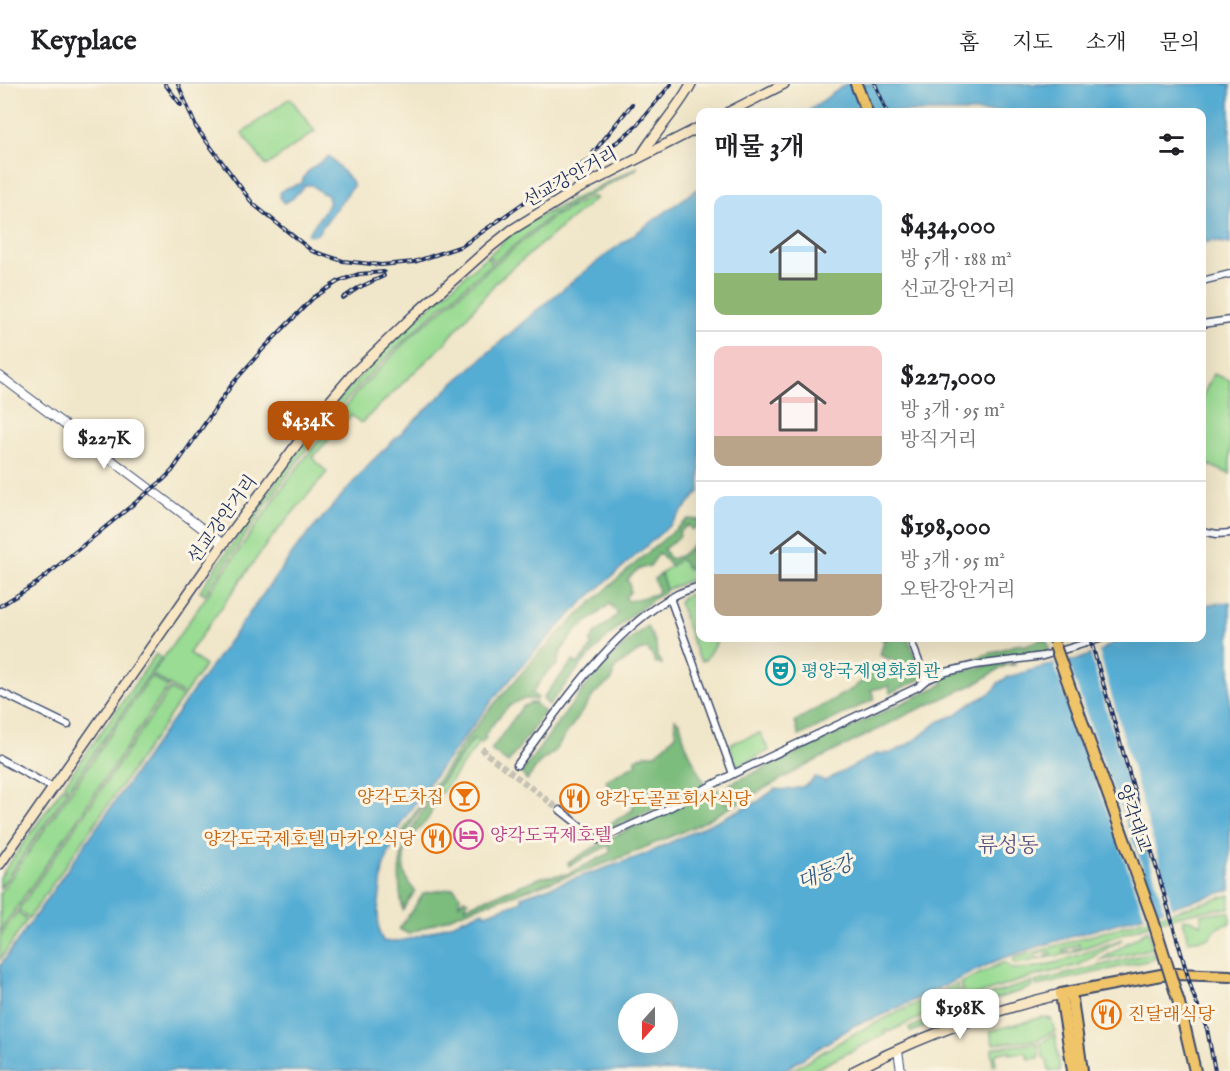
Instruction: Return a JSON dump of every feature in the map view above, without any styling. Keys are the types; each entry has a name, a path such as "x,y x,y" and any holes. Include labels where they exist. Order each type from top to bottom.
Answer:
{"main road":[{"path":"640,157 655,133 682,99 690,84"},
{"path":"737,108 784,84"},
{"path":"856,84 865,108"},
{"name":"선교강안거리","path":"0,864 223,544 321,413 354,373 413,316 513,229 578,189 696,129"},
{"name":"양각대교","path":"1055,642 1153,920 1179,1003 1195,1071"},
{"path":"854,1071 898,1050 1001,1010 1066,993 1161,975 1230,976"},
{"path":"1066,993 1073,1071"},
{"path":"1066,993 1082,1071"}],"street":[{"path":"1206,280 1230,274"},
{"path":"1206,323 1230,320"},
{"path":"0,376 223,544"},
{"path":"1206,532 1230,533"},
{"path":"517,765 594,665 626,633 670,598 696,588"},
{"path":"670,598 734,774"},
{"path":"912,642 926,680"},
{"path":"560,810 598,840 665,810 734,774 918,687 926,680 946,672 976,665 1043,656 1090,642"},
{"path":"0,692 68,725"},
{"path":"1,761 53,788"},
{"path":"898,1050 901,1071"}],"green space":[{"path":"290,98 315,131 266,166 242,133"},
{"path":"638,167 553,214 494,262 489,255 516,230"},
{"path":"591,197 596,198 497,281 445,343 361,423 351,415 312,458 327,472 268,542 189,653 205,666 184,695 152,674 291,476 357,392 410,337 495,264 554,216"},
{"path":"487,256 492,264 405,339 336,412 278,488 205,594 200,591 278,478 341,398 393,342"},
{"path":"1213,374 1230,380 1230,474 1206,464 1206,389"},
{"path":"688,519 696,520 696,526 692,530 688,525 679,532 680,536 664,549 668,557 672,559 682,555 696,542 696,547 691,551 696,553 696,567 693,563 689,569 680,559 671,566 659,553 650,566 639,569 632,575 627,580 630,584 630,592 625,598 629,601 656,594 658,589 654,579 661,574 666,590 628,618 604,641 549,705 543,699 545,695 573,661 578,664 593,645 590,642 595,634 618,614 610,604 576,631 561,651 557,665 547,672 532,693 538,698 520,700 506,709 484,736 486,738 481,744 473,739 417,814 401,843 402,833 412,817 490,709 541,651 550,645 550,642"},
{"path":"680,558 696,566 696,578 666,590 661,574"},
{"path":"696,592 696,642 716,642 702,661 697,655 679,602 683,597"},
{"path":"647,626 656,644 657,657 662,664 655,663 647,649 639,651 615,668 612,680 595,693 553,753 541,761 527,780 521,773 579,695 611,658"},
{"path":"884,642 909,642 922,676 920,680 890,693 889,686 871,690 875,699 799,736 795,721 852,689 862,681 868,667 898,664 880,655"},
{"path":"1034,642 1047,642 1049,647 1048,652 950,667 1021,643 1023,646"},
{"path":"156,654 161,658 69,789 64,785"},
{"path":"1016,663 1007,665 977,683 910,713 809,764 698,825 615,860 474,908 408,934 399,929 424,893 454,888 460,895 459,904 464,899 468,901 465,907 542,877 568,874 610,853 609,845 569,866 568,863 608,839 717,789 725,803 734,800 730,784 943,684 941,676 990,665"},
{"path":"151,676 168,687 0,932 0,893"},
{"path":"170,689 183,697 29,918 18,910"},
{"path":"535,703 545,712 508,763 491,750 522,707"},
{"path":"675,719 680,723 685,743 705,786 610,829 608,825 633,810 633,792 621,794 609,788 606,780 636,764 636,759 646,754 656,754 676,735"},
{"path":"760,733 769,751 737,766 730,747 732,743"},
{"path":"474,739 479,743 441,793 437,789"},
{"path":"63,787 68,791 0,888 0,877"},
{"path":"436,793 429,817 413,835 404,856 404,871 415,891 403,910 399,876 400,861 416,821"},
{"path":"1230,895 1230,908 1170,918 1073,952 1074,949 1079,948 1079,944 1063,950 1071,953 1045,958 1052,954 1050,951 1034,955 1035,958 1043,958 1017,964 1013,962 1014,958"},
{"path":"17,912 27,920 0,960 0,936"},
{"path":"1230,912 1230,923 1218,927 1209,938 1188,941 1183,919 1201,924 1201,914"},
{"path":"1148,930 1153,948 1099,961"},
{"path":"1123,939 1079,965 1028,978 960,1000 958,993 963,990 960,983 1002,963 1006,963 1012,969 1040,966"},
{"path":"1154,952 1155,959 1037,986 1035,982"},
{"path":"1032,982 1033,987 973,1006 911,1032 909,1028 976,999"},
{"path":"957,984 959,989 954,993 957,1001 888,1032 884,1031 885,1034 812,1071 790,1071 857,1032"},
{"path":"1043,1017 1051,1019 1055,1031 1038,1040 993,1044 990,1031"},
{"path":"1055,1034 1060,1071 1049,1071 1047,1061 1043,1057 1041,1043"},
{"path":"1036,1043 1039,1058 1028,1059 1026,1052 1010,1054 1010,1051 998,1053 995,1056 996,1065 993,1065 992,1050 994,1048"}],"water":[{"path":"846,84 1230,84 1230,244 1206,242 1206,108 813,108"},
{"path":"329,156 353,183 353,186 317,234 312,236 308,234 329,204 328,195 312,185 305,185 292,199 284,203 280,198 280,193 284,189 302,183 309,171"},
{"name":"대동강","path":"696,190 696,496 670,525 581,604 527,660 492,701 426,787 401,823 383,868 378,911 379,932 383,941 405,940 483,911 485,914 522,901 521,897 643,855 757,802 775,789 797,788 812,781 815,777 825,781 876,754 891,753 914,741 938,722 955,715 984,697 1008,677 1053,664 1077,660 1100,651 1115,642 1206,642 1206,605 1230,602 1230,890 1000,959 883,1015 855,1025 783,1071 0,1071 0,966 157,741 298,546 370,463 455,382 537,310 607,254"}],"pier":[{"path":"1098,648 1173,911 1165,913 1090,652"},
{"path":"1067,659 1116,799 1138,853 1158,915 1146,919 1053,661"}],"tunnel":[{"path":"486,748 483,751 560,810"}],"railway":[{"path":"165,84 181,105"},
{"path":"178,84 196,127 253,204 312,251 343,261 381,265 414,262 462,246 542,190 620,140 637,125 671,84"},
{"path":"875,84 885,108"},
{"path":"593,153 632,104"},
{"path":"0,606 37,583 163,480 172,471 233,383 313,298 339,281 359,274 384,272"},
{"path":"343,298 384,276"},
{"path":"1091,642 1193,994 1207,1029 1215,1071"}],"place":[{"name":"평양국제영화회관","path":"780,671"},
{"name":"양각도차집","path":"465,797"},
{"name":"양각도골프회사식당","path":"574,799"},
{"name":"양각도국제호텔","path":"469,835"},
{"name":"양각도국제호텔 마카오식당","path":"437,839"},
{"name":"진달래식당","path":"1107,1014"}],"district":[{"name":"류성동","path":"1008,845"}]}
